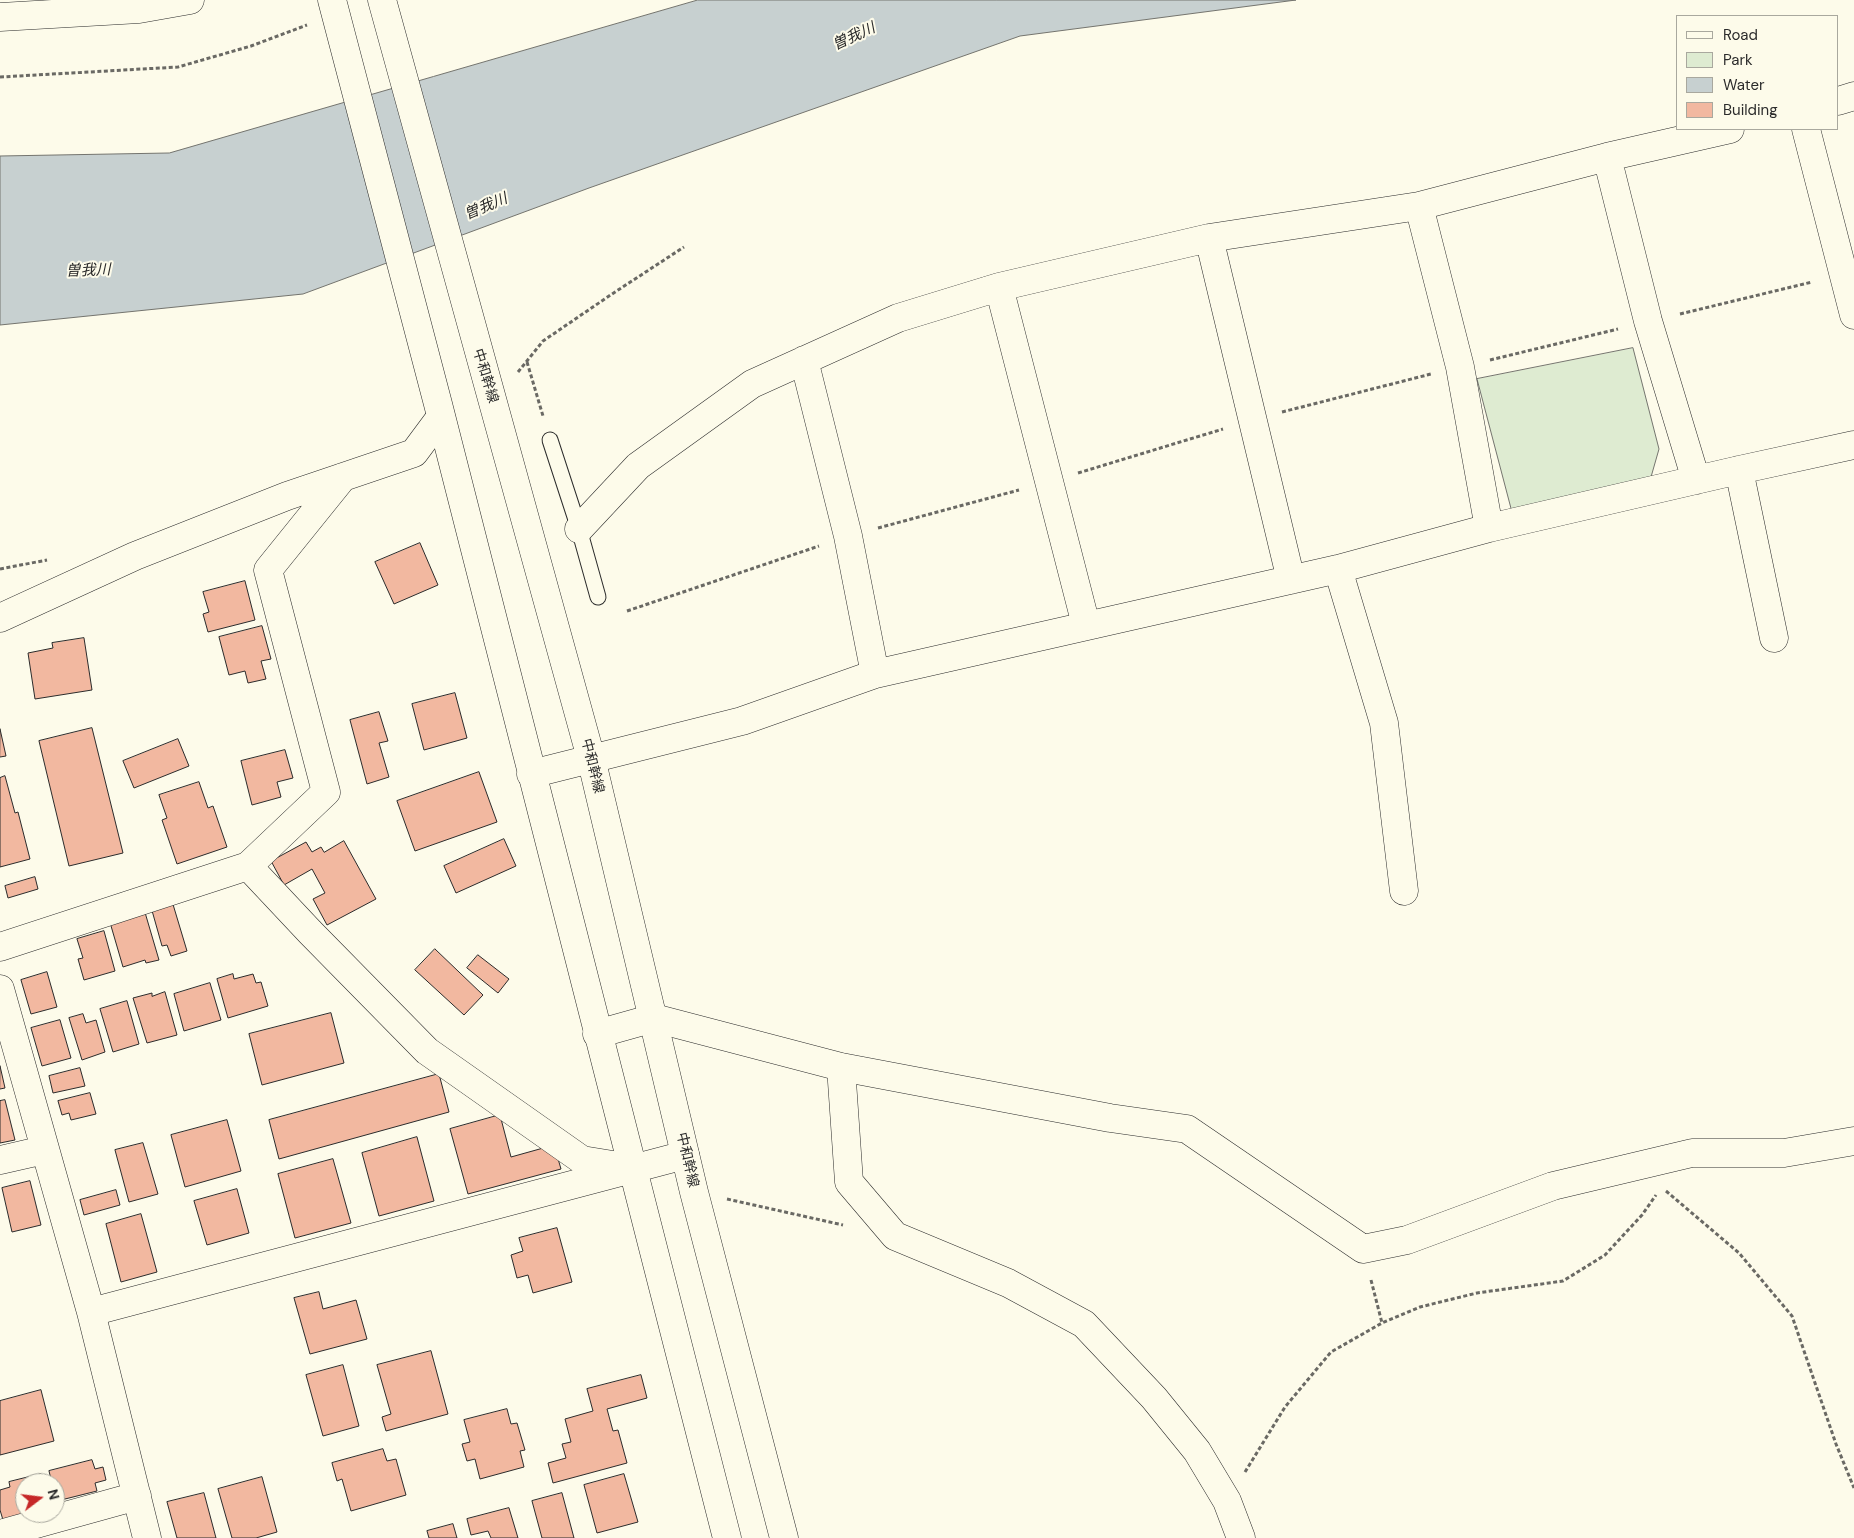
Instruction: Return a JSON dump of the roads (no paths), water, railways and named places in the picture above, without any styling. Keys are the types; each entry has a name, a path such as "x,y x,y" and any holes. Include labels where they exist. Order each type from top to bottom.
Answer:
{"street":[{"path":"0,17 139,9 190,0"},
{"path":"334,7 727,1538"},
{"name":"中和幹線","path":"385,12 591,758 694,1192 784,1538"},
{"path":"1839,101 1854,96"},
{"path":"579,529 638,466 752,384 898,318 999,287 1209,238 1418,206 1607,157 1726,130"},
{"path":"1806,130 1854,315"},
{"path":"1607,157 1648,321 1696,480"},
{"path":"1418,206 1460,367 1489,528"},
{"path":"1209,238 1291,580"},
{"path":"999,287 1086,625"},
{"path":"804,360 848,536 876,674"},
{"path":"0,618 135,556 287,496 414,453 439,411"},
{"path":"531,774 742,721 876,674 1338,569 1489,528 1854,445"},
{"path":"1739,470 1774,638"},
{"path":"0,947 248,866 326,792 268,570 343,477"},
{"path":"1338,569 1384,723 1404,891"},
{"path":"248,866 427,1051 582,1160 631,1168"},
{"path":"0,989 5,1027 44,1150 91,1312 147,1538"},
{"path":"597,1034 654,1018 840,1067 1110,1118 1187,1129 1363,1249 1407,1240 1553,1186 1692,1153 1784,1153 1854,1141"},
{"path":"840,1067 849,1182 895,1236 1008,1283 1084,1324 1154,1398 1197,1451 1227,1501 1241,1538"},
{"path":"0,1160 44,1150"},
{"path":"91,1312 685,1155"},
{"path":"0,1534 137,1496"}],"lane":[{"path":"550,440 579,529 598,597"}],"water":[{"name":"曽我川","path":"698,0 1296,0 1020,36 589,188 303,294 0,325 0,156 169,153"}]}
